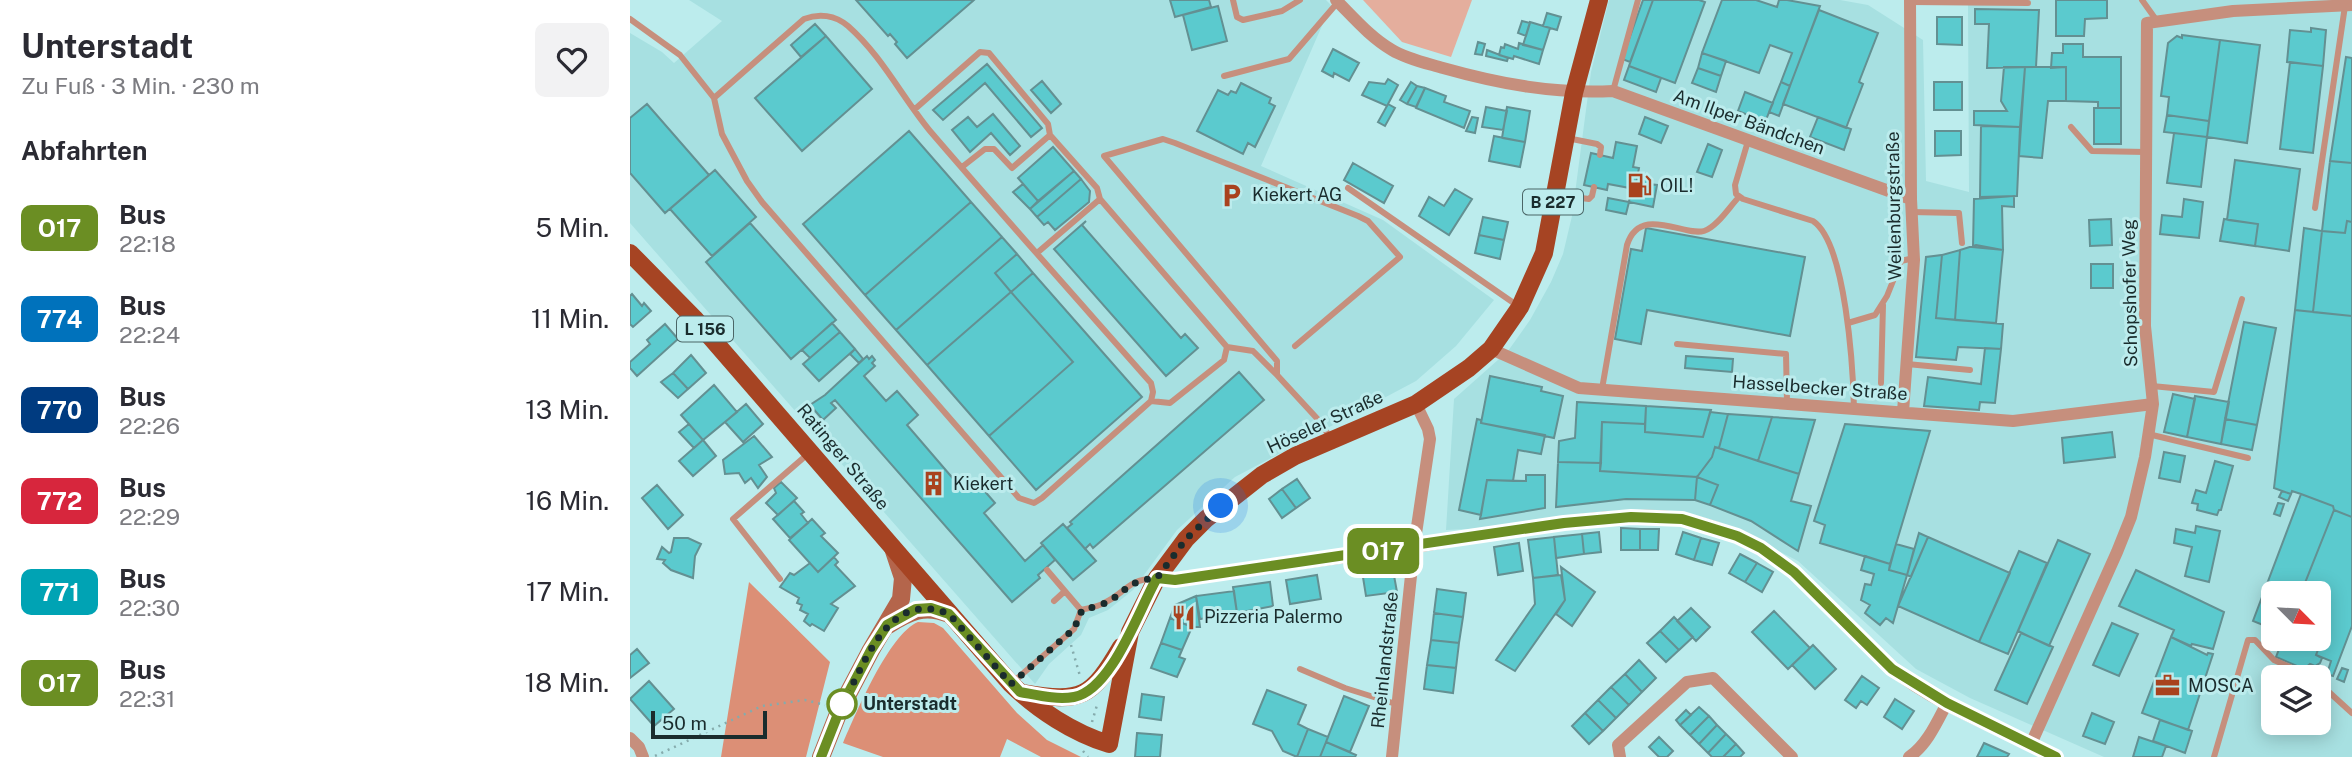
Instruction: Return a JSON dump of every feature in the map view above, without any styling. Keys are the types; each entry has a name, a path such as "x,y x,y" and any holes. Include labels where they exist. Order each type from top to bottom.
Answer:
{"main road":[{"name":"Höseler Straße","path":"1109,751 1130,632 1157,578 1186,539 1237,494 1294,456 1416,404 1469,368 1491,349 1520,307 1544,253 1574,93 1599,0"},
{"name":"Ratinger Straße","path":"630,253 694,318 1015,688 1109,751"},
{"name":"B 227","path":"1015,688 1060,698 1076,697 1087,692 1107,671 1130,632"}],"street":[{"name":"Am Ilper Bändchen","path":"1337,1 1372,37 1394,52 1479,78 1544,90 1574,93 1613,91 1911,199"},
{"name":"Weilenburgstraße","path":"1903,412 1914,258 1911,212 1910,1"},
{"path":"2157,22 2236,5 2349,5"},
{"name":"Schopshofer Weg","path":"2031,744 2075,650 2131,517 2148,434 2152,404 2145,326 2147,23 2157,22"},
{"name":"Hasselbecker Straße","path":"1491,349 1579,388 2013,421 2152,404"},
{"name":"Rheinlandstraße","path":"1392,757 1414,547 1430,439 1416,404"},
{"path":"1157,578 1175,580 1564,523 1658,516 1705,524 1737,536 1779,560 1892,669 1947,703 2056,757"},
{"path":"821,757 840,709 901,599 904,584 893,548"},
{"path":"887,625 916,609 931,608 949,614"},
{"path":"1620,757 1618,745 1687,682 1713,678 1792,757"},
{"path":"1909,757 1916,753 1947,703"},
{"path":"630,738 639,747 643,757"}],"lane":[{"path":"1233,0 1237,17 1243,20 1282,11 1300,0"},
{"path":"1613,91 1638,0"},
{"path":"2142,0 2157,22"},
{"path":"1224,76 1289,59 1337,1"},
{"path":"1910,1 2028,3"},
{"path":"2315,208 2349,5"},
{"path":"630,19 680,55 714,98 722,134 747,181 770,213 1019,498 1034,502 1042,498 1151,401 1151,383 962,167 884,65 847,25 824,15 813,15 804,19 714,98"},
{"path":"915,108 980,52 989,53 1048,124 1050,135 1097,188 1100,199 1227,347 1252,351 1324,426 1330,440"},
{"path":"2071,127 2092,151 2146,152"},
{"path":"962,167 985,149 994,149 1012,167 1050,135"},
{"path":"1565,138 1597,144 1601,148 1600,155"},
{"path":"1277,375 1277,361 1104,156 1163,139 1368,221 1401,257 1295,346"},
{"path":"1748,141 1735,185 1736,194 1808,219 1819,225 1827,237 1842,286 1848,323 1854,408"},
{"path":"1555,194 1589,199 1594,187"},
{"path":"1348,188 1520,307"},
{"path":"1602,389 1627,244 1632,234 1642,227 1656,225 1672,225 1699,232 1706,230 1739,197"},
{"path":"1037,253 1100,199"},
{"path":"1911,212 1959,213 1962,243"},
{"path":"1848,323 1872,318 1883,303 1901,261 1914,258"},
{"path":"2151,386 2214,392 2242,299"},
{"path":"1881,383 1883,303"},
{"path":"1677,344 1786,354 1787,403"},
{"path":"1151,401 1170,403 1224,360 1227,347"},
{"path":"1907,364 1969,370"},
{"path":"2148,434 2248,458"},
{"path":"780,579 733,519 810,451"},
{"path":"1354,541 1356,555"},
{"path":"1047,570 1082,610"},
{"path":"1082,610 1105,603 1142,579 1157,578"},
{"path":"1054,601 1065,591"},
{"path":"1015,688 1074,629 1082,610"},
{"path":"2214,757 2248,640 2255,640 2273,660 2284,665"},
{"path":"1300,669 1345,688 1398,704"},
{"path":"2331,694 2352,713"}],"path":[{"path":"652,757 660,756 762,706 805,700 840,709"}],"shaded area":[{"path":"689,0 1326,0 1331,5 1261,166 1383,220 1494,300 1456,346 1416,381 1235,477 1177,530 1133,590 1108,610 1089,618 1081,635 1049,664 1035,684 630,223 630,33 662,52 674,63 722,21"},
{"path":"1363,0 1472,0 1451,57 1402,42"},
{"path":"1609,0 1840,0 1868,5 1923,40 1926,181 1969,192 1968,4 1925,0 2352,0 2352,757 2104,757 1970,698 1916,669 1798,561 1742,532 1687,514 1653,512 1446,530 1454,399 1508,351 1530,320 1563,254 1572,216 1591,72"},
{"path":"749,582 830,662 806,757 721,757"},
{"path":"918,622 934,623 943,628 1017,713 1047,740 1081,757 1041,757 1007,739 1000,757 883,757 843,743 885,658 907,629"}],"building":[{"path":"856,0 974,0 907,58 890,34 888,36"},
{"path":"1170,0 1209,0 1211,7 1175,17"},
{"path":"1643,0 1653,0 1630,62 1622,59"},
{"path":"1653,0 1705,2 1675,83 1629,66"},
{"path":"1722,0 1756,0 1777,7 1779,0 1787,0 1820,6 1790,86 1781,82 1792,53 1770,45 1759,73 1702,53"},
{"path":"2056,0 2107,0 2107,18 2085,19 2084,36 2056,36"},
{"path":"1218,6 1227,41 1192,50 1183,15"},
{"path":"1975,9 2039,10 2036,67 1987,68 1989,24 1975,24"},
{"path":"1819,10 1878,33 1859,82 1863,84 1846,128 1783,104"},
{"path":"1547,13 1561,17 1557,30 1543,26"},
{"path":"1937,17 1962,17 1962,45 1937,44"},
{"path":"1522,21 1530,23 1526,36 1518,33"},
{"path":"1530,22 1550,28 1543,50 1523,45"},
{"path":"815,24 826,36 801,57 791,45"},
{"path":"2311,28 2326,30 2323,66 2287,62 2290,30 2311,32"},
{"path":"2182,35 2220,40 2209,121 2167,115 2169,97 2161,96 2168,43 2177,36 2182,38"},
{"path":"826,36 872,89 802,151 755,98"},
{"path":"2220,40 2260,45 2247,143 2207,137"},
{"path":"1478,42 1485,44 1482,55 1475,54"},
{"path":"1519,43 1543,50 1539,64 1514,56 1513,59 1499,55 1505,44 1518,49"},
{"path":"2063,44 2083,44 2083,57 2121,57 2121,108 2098,108 2098,102 2066,101 2066,67 2051,68 2052,53 2063,53"},
{"path":"1333,49 1359,63 1349,81 1334,73 1333,77 1322,71"},
{"path":"1487,50 1508,58 1507,61 1486,56"},
{"path":"1702,53 1726,61 1721,76 1698,68"},
{"path":"2346,57 2352,58 2352,163 2330,161"},
{"path":"2290,62 2323,66 2313,153 2280,149"},
{"path":"987,64 1042,128 1031,137 985,83 943,120 933,110"},
{"path":"1629,66 1661,78 1656,92 1624,80"},
{"path":"2004,67 2025,67 2020,127 1974,125 1974,111 2007,111 2001,101"},
{"path":"2025,67 2066,67 2066,101 2048,101 2042,158 2019,156"},
{"path":"1698,68 1721,76 1716,92 1692,83"},
{"path":"1388,79 1398,85 1387,106 1362,95 1369,82 1385,84"},
{"path":"1042,81 1061,104 1051,113 1031,90"},
{"path":"1411,82 1417,86 1407,104 1400,100"},
{"path":"1781,82 1790,86 1779,116 1769,112"},
{"path":"1934,82 1962,82 1962,110 1934,110"},
{"path":"1241,83 1271,98 1269,103 1275,106 1255,147 1248,143 1243,154 1197,131 1218,90 1228,95 1231,91 1236,93"},
{"path":"1417,86 1425,88 1416,107 1407,104"},
{"path":"1425,88 1446,96 1444,102 1470,111 1464,128 1416,108"},
{"path":"1745,92 1773,103 1765,122 1738,111"},
{"path":"647,104 709,175 665,213 630,173 630,118"},
{"path":"1388,104 1395,108 1385,126 1378,122"},
{"path":"1486,107 1507,111 1503,130 1482,127"},
{"path":"1507,107 1530,111 1525,142 1502,138"},
{"path":"2094,108 2121,108 2121,144 2094,144"},
{"path":"993,114 1020,146 1010,155 991,133 970,152 952,130 968,117 977,127"},
{"path":"2167,115 2209,121 2207,137 2164,132"},
{"path":"1472,117 1478,118 1475,133 1466,131"},
{"path":"1645,117 1668,126 1661,143 1639,134"},
{"path":"1818,117 1851,129 1844,150 1810,137"},
{"path":"1981,126 2020,127 2017,196 1980,197"},
{"path":"909,131 971,202 865,295 803,224"},
{"path":"1935,131 1961,131 1961,155 1935,156"},
{"path":"2174,133 2207,137 2201,187 2167,183"},
{"path":"1494,136 1525,142 1520,167 1489,161"},
{"path":"1616,142 1637,146 1633,167 1639,168 1635,189 1608,184 1607,190 1584,185 1591,153 1613,158"},
{"path":"1708,144 1722,150 1712,177 1697,172"},
{"path":"1053,147 1074,171 1038,201 1018,178"},
{"path":"2235,160 2300,169 2289,251 2255,246 2258,224 2227,220"},
{"path":"2330,161 2352,163 2352,222 2347,221 2345,233 2322,231"},
{"path":"1353,163 1393,186 1384,203 1344,180"},
{"path":"715,170 756,217 712,256 670,209"},
{"path":"1074,171 1081,179 1037,217 1030,209"},
{"path":"1638,175 1649,177 1648,184 1657,185 1653,207 1629,202 1631,189 1635,189"},
{"path":"1081,179 1090,191 1089,202 1055,230 1048,222 1044,225 1037,217"},
{"path":"1023,184 1038,201 1030,209 1013,192"},
{"path":"1455,189 1472,199 1449,235 1419,216 1429,197 1444,206"},
{"path":"2014,196 2014,207 2002,206 2003,250 1973,247 1974,199"},
{"path":"1608,198 1629,202 1626,214 1606,210"},
{"path":"2184,199 2203,202 2199,238 2160,234 2162,215 2182,217"},
{"path":"971,202 1002,237 896,330 865,295"},
{"path":"1483,217 1508,222 1504,240 1479,235"},
{"path":"2111,219 2112,245 2090,246 2089,220"},
{"path":"2224,219 2258,224 2255,246 2220,241"},
{"path":"1086,221 1082,225 1181,338 1185,334 1198,348 1166,376 1054,249"},
{"path":"2347,221 2352,222 2352,316 2313,312 2322,231 2345,233"},
{"path":"750,223 836,320 791,359 706,262"},
{"path":"1646,228 1805,257 1790,336 1647,310 1641,344 1615,339 1631,249 1642,251"},
{"path":"2304,228 2322,231 2313,312 2295,310"},
{"path":"1479,235 1504,240 1500,259 1475,253"},
{"path":"1002,237 1017,254 995,273 1011,292 927,365 896,330"},
{"path":"1976,245 2003,250 1996,323 1955,320 1960,250"},
{"path":"1960,250 1955,320 1936,318 1942,255"},
{"path":"1017,254 1033,273 1011,292 995,273"},
{"path":"1942,255 1936,318 2003,324 2001,349 1958,347 1956,360 1916,357 1926,257"},
{"path":"2091,264 2113,264 2113,288 2091,288"},
{"path":"1033,273 1142,397 1036,490 989,436 1073,362 1011,292"},
{"name":"Kiekert","path":"1011,292 1073,362 989,436 927,365"},
{"path":"632,294 642,306 644,303 651,311 633,327 630,324"},
{"path":"2295,310 2352,316 2352,517 2334,510 2333,506 2301,494 2292,491 2291,494 2274,488"},
{"path":"2244,322 2276,328 2257,425 2225,419"},
{"path":"832,323 840,332 810,358 802,350"},
{"path":"665,324 678,339 637,376 630,368 630,362 650,344 647,340"},
{"path":"840,332 855,349 819,381 803,364"},
{"path":"1985,348 2001,349 1995,403 1980,402 1979,410 1924,406 1928,377 1981,384"},
{"path":"855,349 863,359 859,363 850,354"},
{"path":"691,355 706,373 688,389 673,373"},
{"name":"Kiekert","path":"867,356 869,359 872,356 875,366 864,376 886,401 897,391 918,415 907,425 962,489 974,479 995,503 984,513 1025,561 1043,545 1055,560 1038,575 1040,578 1012,602 835,400 831,403 836,408 823,420 810,405 825,395"},
{"path":"1686,356 1733,359 1732,372 1685,368"},
{"path":"1239,372 1264,400 1093,548 1090,544 1085,549 1067,528 1072,524 1070,522"},
{"path":"673,373 688,389 678,398 661,382"},
{"path":"1490,376 1542,387 1541,391 1563,396 1554,438 1481,423"},
{"path":"714,385 737,412 703,440 681,415"},
{"path":"2173,394 2195,399 2187,437 2164,432"},
{"path":"2195,396 2229,402 2221,444 2187,437"},
{"path":"1577,402 1646,406 1645,424 1602,422 1601,463 1558,462 1559,441 1575,438"},
{"path":"746,404 763,424 743,442 725,422"},
{"path":"1646,406 1711,410 1703,437 1645,432"},
{"path":"1710,412 1728,414 1719,448 1715,447 1712,457 1697,477 1600,471 1602,422 1645,424 1645,432 1703,437"},
{"path":"1728,414 1772,417 1758,461 1719,448"},
{"path":"1772,417 1815,420 1799,474 1758,461"},
{"path":"1477,419 1481,420 1481,423 1545,435 1541,454 1518,450 1513,481 1487,480 1481,515 1459,510"},
{"path":"2225,419 2257,425 2252,450 2221,444"},
{"path":"689,424 703,440 694,448 679,432"},
{"path":"1845,424 1930,431 1890,564 1820,543 1825,525 1814,521"},
{"path":"2112,432 2115,457 2064,463 2062,438"},
{"path":"754,436 772,457 759,465 767,477 758,488 751,478 745,483 739,473 725,474 723,460"},
{"path":"703,440 716,456 693,476 679,461"},
{"path":"1715,447 1799,474 1791,501 1811,506 1798,551 1751,521 1710,505 1718,485 1697,477 1712,457"},
{"path":"2164,452 2185,456 2180,482 2159,478"},
{"path":"2215,461 2233,466 2221,510 2217,515 2197,510 2198,504 2192,503 2196,490 2206,493"},
{"path":"1558,462 1601,463 1600,471 1697,477 1695,500 1626,499 1556,507"},
{"path":"1526,475 1545,475 1545,508 1480,519 1487,480 1526,481"},
{"path":"1697,477 1718,485 1710,505 1695,500"},
{"path":"1297,479 1310,498 1296,508 1282,489"},
{"path":"781,482 797,498 778,515 766,503 776,493 774,488"},
{"path":"657,485 683,515 668,529 642,498"},
{"path":"1282,489 1296,508 1282,518 1269,499"},
{"path":"2282,491 2291,494 2288,501 2279,497"},
{"path":"2301,494 2333,506 2334,510 2306,581 2268,581"},
{"path":"794,501 804,512 801,514 808,523 790,538 773,519"},
{"path":"2278,503 2284,504 2280,516 2274,514"},
{"path":"2334,510 2352,517 2352,626 2333,676 2331,661 2316,655 2318,651 2331,651 2331,581 2306,581"},
{"path":"812,519 825,533 821,536 838,553 818,572 789,540"},
{"path":"1063,524 1096,561 1073,580 1041,543"},
{"path":"2196,526 2220,531 2209,582 2185,576 2192,547 2174,543 2176,529 2195,533"},
{"path":"1621,528 1640,529 1640,550 1621,550"},
{"path":"1640,529 1659,529 1658,550 1640,550"},
{"path":"1599,532 1601,552 1584,554 1582,534"},
{"path":"1683,532 1701,538 1694,560 1676,554"},
{"path":"1919,533 1928,537 1911,577 1907,575"},
{"path":"1582,534 1584,554 1556,558 1554,537"},
{"path":"1554,537 1558,575 1533,578 1528,540"},
{"path":"1928,537 2010,573 1979,642 1898,606"},
{"path":"674,538 688,538 701,544 695,556 693,578 671,570 663,563 665,560 657,559 662,547 671,552"},
{"path":"1701,538 1719,543 1712,565 1694,560"},
{"path":"2058,540 2090,554 2049,646 2018,631"},
{"path":"1519,543 1523,571 1498,575 1494,547"},
{"path":"1896,544 1914,549 1907,575 1889,570"},
{"path":"2019,551 2047,563 2008,654 1979,642"},
{"path":"1740,554 1757,563 1745,582 1729,573"},
{"path":"1865,556 1890,564 1889,570 1907,575 1893,623 1886,618 1880,625 1865,613 1870,605 1861,600 1865,584 1871,585 1874,574 1861,570"},
{"path":"834,557 838,562 835,565 855,586 831,604 838,608 824,631 804,621 808,614 800,610 802,605 797,603 799,598 780,587 790,573 794,575 810,563 818,572"},
{"path":"1757,563 1773,572 1762,592 1745,582"},
{"path":"1388,567 1388,571 1393,570 1397,592 1366,596 1362,571"},
{"path":"1561,567 1595,592 1572,626 1556,614 1565,600"},
{"path":"2136,570 2224,612 2213,649 2192,644 2191,646 2171,637 2174,630 2119,606"},
{"path":"1317,575 1321,599 1290,604 1286,580"},
{"path":"1561,575 1565,600 1515,671 1496,660 1535,604 1533,578"},
{"path":"1270,582 1273,606 1237,613 1233,587"},
{"path":"1437,589 1466,593 1463,617 1434,613"},
{"path":"1234,591 1237,613 1200,619 1196,596"},
{"path":"1196,596 1200,627 1192,627 1170,618 1175,605"},
{"path":"2261,600 2261,624 2253,621"},
{"path":"1691,608 1710,627 1696,641 1677,621"},
{"path":"1774,611 1810,648 1788,669 1752,632"},
{"path":"1434,613 1463,617 1459,643 1431,640"},
{"path":"1674,617 1693,637 1679,650 1660,631"},
{"path":"1170,618 1192,627 1182,650 1161,643"},
{"path":"2112,623 2138,634 2119,676 2093,665"},
{"path":"1660,631 1679,650 1666,662 1647,643"},
{"path":"2021,633 2053,647 2027,704 1995,690"},
{"path":"2171,637 2207,655 2213,654 2188,730 2142,713"},
{"path":"1431,640 1459,643 1456,668 1427,665"},
{"path":"1161,643 1182,650 1179,657 1185,659 1177,677 1151,668"},
{"path":"1813,645 1836,669 1815,689 1792,665"},
{"path":"637,649 649,663 630,678 630,655"},
{"path":"2278,651 2318,651 2316,655 2322,658 2317,665 2295,665 2276,657"},
{"path":"1639,660 1656,678 1642,692 1625,674"},
{"path":"1427,665 1456,668 1453,693 1424,689"},
{"path":"2342,668 2348,670 2344,682 2337,679"},
{"path":"1625,674 1642,692 1629,705 1611,687"},
{"path":"1862,676 1879,688 1867,705 1861,701 1856,708 1845,700"},
{"path":"649,681 674,709 654,726 630,699"},
{"path":"1611,687 1629,705 1616,718 1598,700"},
{"path":"1267,690 1306,705 1298,724 1308,729 1297,757 1283,751 1272,731 1253,724"},
{"path":"1142,694 1164,697 1161,720 1139,717"},
{"path":"1344,696 1369,706 1350,752 1326,742"},
{"path":"1895,699 1914,711 1902,729 1884,717"},
{"path":"1598,700 1616,718 1603,731 1585,713"},
{"path":"1699,707 1709,716 1690,735 1680,725"},
{"path":"1686,710 1691,715 1680,725 1676,720"},
{"path":"1585,713 1603,731 1589,744 1572,726"},
{"path":"2092,713 2114,722 2105,744 2083,736"},
{"path":"1709,716 1717,725 1699,744 1690,735"},
{"path":"2160,720 2192,731 2185,753 2153,741"},
{"path":"1717,725 1726,734 1708,753 1699,744"},
{"path":"1308,729 1328,737 1320,757 1297,757"},
{"path":"1137,733 1162,735 1160,757 1135,757"},
{"path":"1726,734 1736,744 1723,757 1712,757 1708,753"},
{"path":"1659,737 1673,751 1667,757 1659,757 1649,747"},
{"path":"2139,737 2166,746 2162,757 2133,757"},
{"path":"1326,742 1356,755 1320,757"},
{"path":"1984,743 2009,754 2007,757 1977,757"},
{"path":"1736,744 1744,753 1740,757 1723,757"}],"bus line":[{"name":"O17","path":"821,757 840,709 887,625 916,609 931,608 949,614 1020,692 1047,697 1076,697 1097,684 1107,671 1157,578 1175,580 1564,523 1658,516 1705,524 1761,548 1794,572 1892,669 1947,703 2056,757"}],"place":[{"name":"OIL!","path":"1640,186"},
{"name":"Kiekert AG","path":"1232,195"},
{"name":"Kiekert","path":"933,484"},
{"name":"Pizzeria Palermo","path":"1184,617"},
{"name":"MOSCA","path":"2168,686"},
{"name":"Unterstadt","path":"842,704"}],"route":[{"path":"842,704 887,625 908,612 923,608 949,614 1011,684 1068,636 1077,624 1082,610 1105,603 1142,579 1157,578 1186,539 1221,506"}]}
